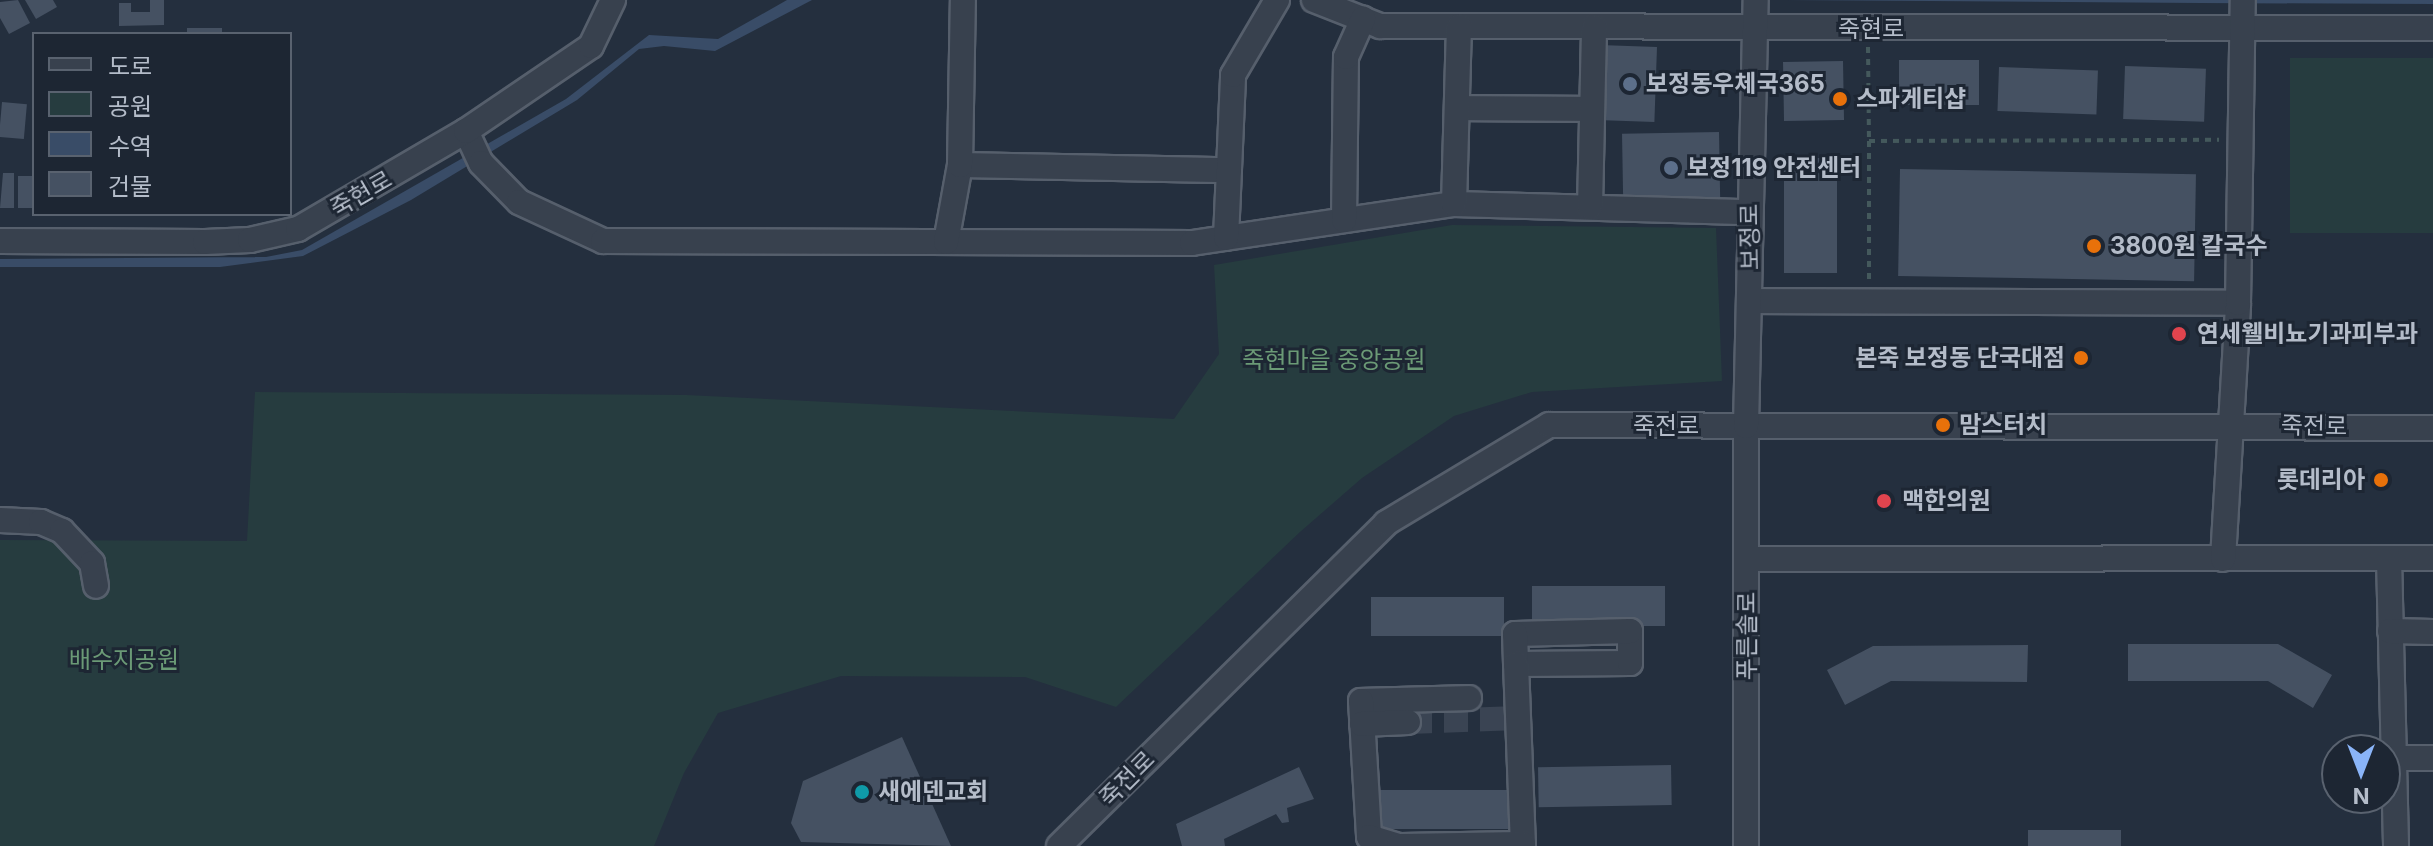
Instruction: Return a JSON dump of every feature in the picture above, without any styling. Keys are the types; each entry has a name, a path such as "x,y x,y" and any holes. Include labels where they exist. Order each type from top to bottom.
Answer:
{"street":[{"name":"죽현로","path":"0,241 205,242 250,240 298,229 474,148 591,46 613,0"},
{"path":"946,242 960,165 963,0"},
{"path":"1226,238 1233,75 1277,0"},
{"name":"죽현로","path":"1314,0 1380,26 1594,27 1757,12 1868,29 2243,12 2433,28"},
{"name":"보정로","path":"1746,426 1752,301 1749,212 1757,12"},
{"path":"2223,559 2238,303 2237,140 2243,12"},
{"path":"1344,220 1346,57 1363,19"},
{"path":"1454,204 1459,26"},
{"path":"1590,207 1594,27"},
{"path":"1457,108 1592,109"},
{"path":"474,148 519,202 603,241 1192,243 1454,204 1749,212"},
{"path":"960,165 1229,170"},
{"path":"1752,301 2238,303"},
{"name":"죽전로","path":"1059,846 1386,523 1549,425 2433,428"},
{"name":"푸른솔로","path":"1746,426 1746,846"},
{"path":"0,520 41,522 62,531 92,563 96,586"},
{"path":"2389,558 2393,734"},
{"path":"1748,559 2433,558"},
{"path":"2390,631 2433,632"},
{"path":"1469,698 1361,701 1369,837 1398,846 1523,845 1516,664"},
{"path":"1362,724 1408,722"},
{"path":"2401,758 2433,758"},
{"path":"2395,814 2396,846"}],"path":[{"path":"1868,29 1869,300"},
{"path":"1869,141 2237,140"}],"green space":[{"path":"2290,58 2433,58 2433,233 2290,233"},
{"path":"1452,225 1716,228 1722,381 1532,392 1454,416 1362,478 1300,532 1116,707 1025,677 841,676 718,713 684,773 654,846 0,846 0,540 247,541 255,392 686,395 1174,419 1219,354 1214,265"}],"water":[{"path":"787,0 812,0 715,51 664,46 639,49 577,100 411,200 303,256 220,267 0,267 0,259 266,257 302,250 566,99 649,35 718,39"},
{"path":"1787,0 2433,0 2433,4 2199,3"}],"building":[{"path":"18,0 30,23 9,34 0,18 0,2"},
{"path":"25,0 53,0 57,7 36,19"},
{"path":"150,0 164,0 164,25 119,26 119,3 131,3 131,12 150,12"},
{"path":"187,28 222,28 222,32 187,32"},
{"name":"보정동우체국365","path":"1607,45 1657,47 1654,122 1604,120"},
{"path":"1899,60 1979,60 1979,105 1899,105"},
{"path":"1843,61 1844,120 1784,121 1783,62"},
{"path":"2125,66 2206,69 2204,122 2123,119"},
{"path":"1999,67 2098,70 2096,114 1997,111"},
{"path":"2,102 27,104 24,139 0,137"},
{"name":"보정119 안전센터","path":"1719,132 1720,201 1623,203 1622,134"},
{"path":"1784,158 1837,158 1837,273 1784,273"},
{"path":"1900,169 2196,174 2194,281 1898,276"},
{"path":"3,173 14,173 14,208 0,208"},
{"path":"18,176 32,176 32,208 18,208"},
{"path":"1532,586 1665,586 1665,626 1532,626"},
{"path":"1371,597 1504,597 1504,636 1371,636"},
{"path":"2128,644 2278,644 2332,675 2313,708 2268,681 2128,681"},
{"path":"2028,645 2027,682 1891,681 1845,705 1827,670 1873,646"},
{"name":"새에덴교회","path":"902,737 951,846 801,842 791,823 803,781"},
{"path":"1671,765 1672,805 1539,807 1538,767"},
{"path":"1299,767 1314,799 1287,808 1289,822 1282,823 1276,814 1224,839 1225,846 1182,846 1176,824"},
{"path":"1379,790 1513,790 1513,829 1379,829"},
{"path":"2028,830 2121,830 2121,846 2028,846"}],"tunnel":[{"path":"1408,722 1518,718"}],"place":[{"name":"보정동우체국365","path":"1630,84"},
{"name":"스파게티샵","path":"1840,99"},
{"name":"보정119 안전센터","path":"1671,168"},
{"name":"3800원 칼국수","path":"2094,246"},
{"name":"연세웰비뇨기과피부과","path":"2179,334"},
{"name":"본죽 보정동 단국대점","path":"2081,358"},
{"name":"맘스터치","path":"1943,425"},
{"name":"롯데리아","path":"2381,480"},
{"name":"맥한의원","path":"1884,501"},
{"name":"새에덴교회","path":"862,792"}],"park label":[{"name":"죽현마을 중앙공원","path":"1334,360"},
{"name":"배수지공원","path":"124,660"}]}
